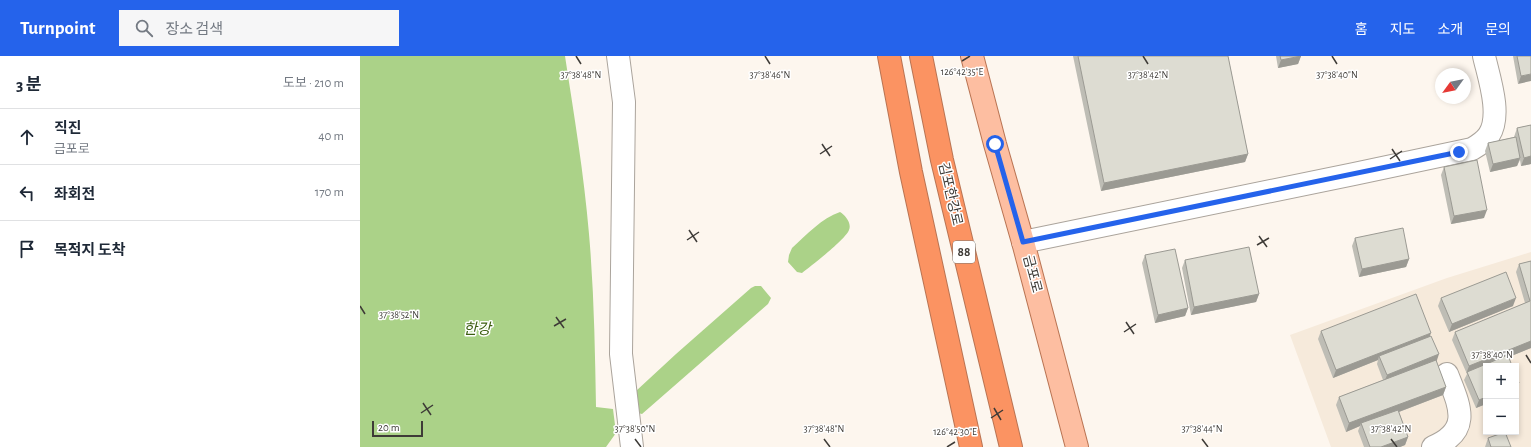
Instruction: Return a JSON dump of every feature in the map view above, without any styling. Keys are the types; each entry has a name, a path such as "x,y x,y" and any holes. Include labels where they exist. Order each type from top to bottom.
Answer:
{"highway":[{"name":"88","path":"889,56 911,172 971,447"},
{"name":"김포한강로","path":"921,56 944,167 1011,447"}],"main road":[{"name":"금포로","path":"972,56 1077,447"}],"lane":[{"path":"618,56 624,102 622,354 632,447"},
{"path":"1023,242 1472,149 1489,135 1494,120 1493,98 1484,56"},
{"path":"1433,447 1450,437 1456,431 1460,422 1459,405 1447,374"}],"shaded area":[{"path":"1531,252 1531,447 1331,447 1290,335 1447,278"}],"water":[{"name":"한강","path":"360,56 565,56 582,167 591,255 596,407 613,409 616,433 606,447 360,447"},
{"path":"840,212 846,217 850,225 849,230 842,240 802,273 797,272 788,262 792,248 827,218"},
{"path":"755,286 761,286 771,298 768,304 642,414 638,413 636,391 676,354"}],"building":[{"path":"1078,56 1228,56 1248,154 1104,183"},
{"path":"1280,56 1301,56 1281,60"},
{"path":"1517,56 1531,56 1531,74 1521,76"},
{"path":"1531,125 1531,156 1524,158 1517,128"},
{"path":"1516,137 1520,158 1493,164 1488,143"},
{"path":"1477,160 1487,210 1454,216 1444,167"},
{"path":"1403,228 1409,259 1362,269 1355,238"},
{"path":"1249,247 1259,294 1194,307 1185,260"},
{"path":"1175,249 1188,308 1158,315 1145,255"},
{"path":"1531,261 1531,341 1469,366 1455,332 1530,301 1519,264"},
{"path":"1506,272 1516,298 1452,324 1441,298"},
{"path":"1416,294 1431,333 1336,370 1321,331"},
{"path":"1431,336 1439,354 1387,375 1379,356"},
{"path":"1508,355 1511,363 1489,363"},
{"path":"1436,360 1446,387 1349,423 1339,397"},
{"path":"1483,365 1483,398 1479,400 1467,372"},
{"path":"1398,410 1408,437 1381,447 1370,447 1361,423"},
{"path":"1496,435 1506,435 1511,447 1491,447 1488,438"}],"route":[{"path":"995,144 1023,242 1459,152"}]}
